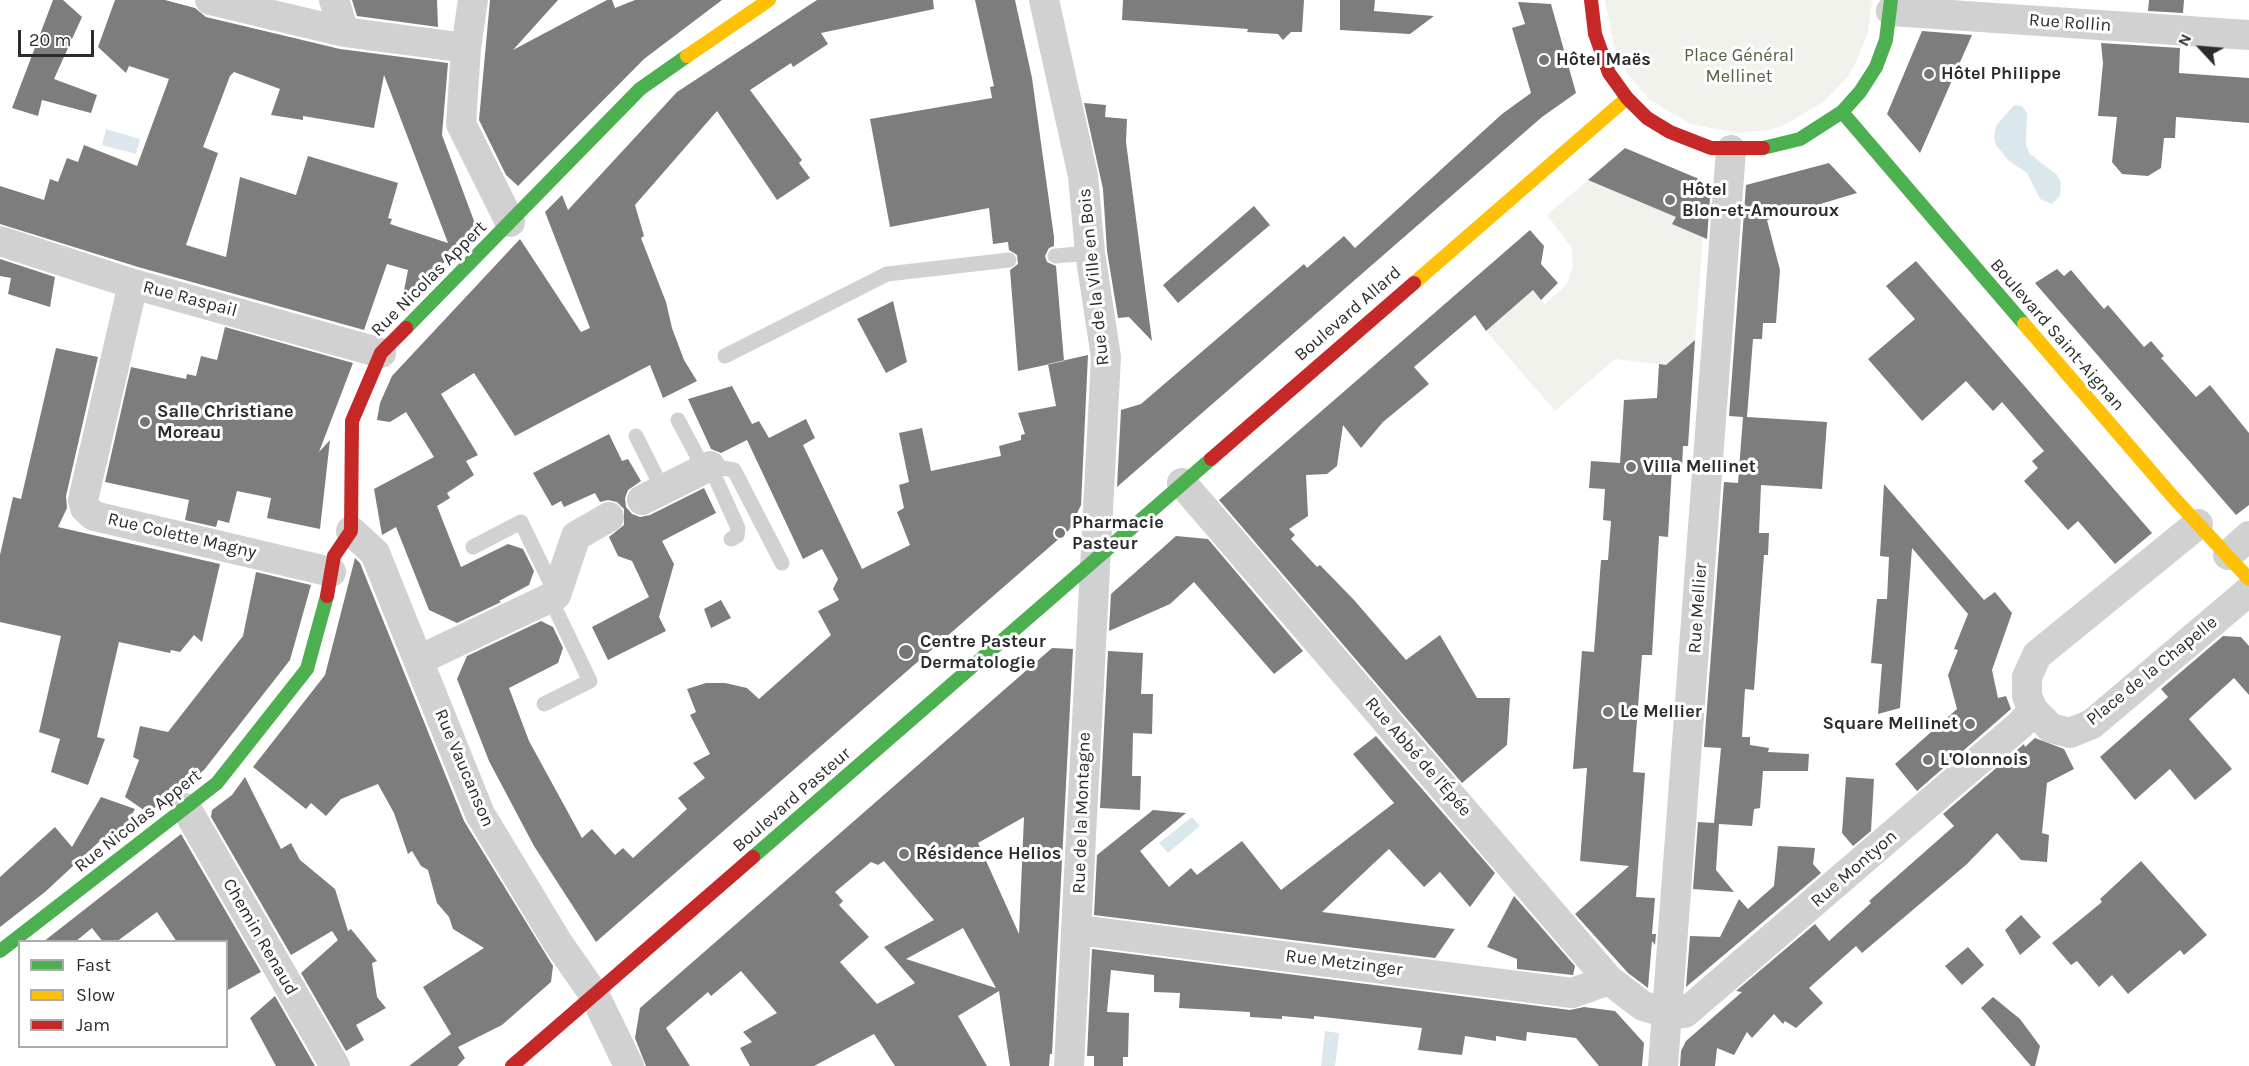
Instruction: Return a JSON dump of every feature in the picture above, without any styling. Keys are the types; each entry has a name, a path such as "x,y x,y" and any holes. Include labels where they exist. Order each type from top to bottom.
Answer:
{"street":[{"path":"210,0 344,33 466,48"},
{"path":"334,0 344,33"},
{"path":"473,0 466,48 461,124 510,222"},
{"name":"Rue Nicolas Appert","path":"0,951 217,783 308,669 329,591 334,556 351,531 352,421 381,352 640,89 770,0"},
{"name":"Rue de la Ville en Bois","path":"1044,0 1083,176 1090,253 1106,357 1094,559"},
{"path":"1591,0 1595,34 1601,55 1609,73 1627,98 1647,118 1670,132 1711,148 1731,150 1756,150 1800,139 1842,111 1860,92 1876,67 1886,40 1891,5"},
{"name":"Rue Rollin","path":"1891,5 2249,35"},
{"name":"Boulevard Allard","path":"1094,559 1627,98"},
{"name":"Boulevard Saint-Aignan","path":"1842,111 2198,524 2238,546 2249,579"},
{"name":"Rue Mellier","path":"1664,1066 1731,150"},
{"name":"Rue Raspail","path":"0,242 132,284 381,352"},
{"name":"Rue Colette Magny","path":"132,284 83,500 85,508 94,516 331,572"},
{"path":"653,495 707,467"},
{"name":"Rue Abbé de l'Épée","path":"1182,483 1609,980 1643,1006 1668,1013"},
{"path":"419,660 553,597 576,536 609,517"},
{"path":"2033,710 2027,696 2027,677 2037,655 2198,524"},
{"name":"Rue Vaucanson","path":"351,531 375,553 480,814 558,943 595,996 628,1066"},
{"name":"Rue de la Montagne","path":"1069,1066 1094,559"},
{"name":"Boulevard Pasteur","path":"512,1066 1094,559"},
{"name":"Place de la Chapelle","path":"2033,710 2051,728 2070,733 2092,724 2249,591"},
{"name":"Rue Montyon","path":"1668,1013 1685,1013 2021,724 2033,710"},
{"name":"Chemin Renaud","path":"186,808 335,1066"},
{"name":"Rue Metzinger","path":"1077,930 1572,993 1609,980"}],"lane":[{"path":"1055,256 1090,253"},
{"path":"725,356 887,274 1010,260"},
{"path":"678,420 707,467 738,528 736,536 730,539"},
{"path":"636,436 653,495"},
{"path":"707,467 734,470 782,562"},
{"path":"473,547 521,522 590,681 544,704"}],"green space":[{"name":"Place Général Mellinet","path":"1605,0 1872,1 1868,33 1856,62 1848,76 1826,100 1785,125 1769,130 1737,133 1690,124 1649,99 1628,75 1614,46"},
{"path":"1588,180 1676,217 1673,224 1703,237 1695,340 1666,365 1615,359 1555,411 1486,331 1533,290 1545,304 1566,285 1573,268 1572,248 1547,215"}],"shaded area":[{"path":"2014,105 2022,106 2027,113 2026,144 2029,153 2057,175 2061,183 2060,196 2052,204 2040,199 2027,173 2008,160 1996,145 1994,137 1996,126"},
{"path":"106,129 140,139 136,154 102,145"},
{"path":"1192,817 1200,826 1168,853 1159,843"},
{"path":"1325,1031 1339,1033 1335,1066 1321,1066"}],"building":[{"path":"53,0 63,0 82,17 54,79 97,95 91,113 42,100 38,116 12,108"},
{"path":"115,0 165,0 195,8 206,17 340,49 448,63 442,135 477,229 401,306 408,270 387,264 364,330 138,267 0,224 0,186 44,200 50,179 58,182 67,158 78,162 84,145 137,166 169,79 129,66 126,73 98,47","holes":["234,72 280,89 271,115 303,120 303,116 374,128 384,75 448,243 390,224 392,219 388,218 398,183 308,156 296,195 240,177 226,257 186,245 218,153 203,147 230,76"]},
{"path":"352,0 437,0 438,27 357,16"},
{"path":"490,0 558,0 513,50 607,0 612,0 615,8 635,0 722,0 644,59 518,186 506,175 479,120"},
{"path":"817,0 933,0 934,9 821,33 828,44 793,67 791,63 750,90 802,160 799,163 810,178 777,200 717,111 635,205 644,236 641,238 666,302 672,328 684,360 697,381 663,398 650,365 515,436 474,373 441,394 478,455 466,461 474,475 447,493 450,498 437,506 461,567 508,544 523,549 534,571 529,585 499,601 501,602 457,623 429,610 396,527 382,535 374,489 434,457 406,412 390,422 377,420 380,403 392,376 520,239 581,332 590,328 545,212 562,195 568,210 677,92"},
{"path":"975,0 1015,0 1032,78 1054,237 1054,246 1049,248 1045,256 1047,262 1056,266 1064,361 1018,371 1010,270 1018,264 1017,255 1009,250 1008,242 993,244 989,208 890,227 870,119 992,98 990,87 994,86"},
{"path":"1123,0 1304,0 1302,32 1291,32 1283,40 1278,34 1247,32 1248,29 1122,20"},
{"path":"1340,0 1375,0 1374,11 1434,16 1410,34 1340,30"},
{"path":"2149,0 2184,0 2183,13 2148,11"},
{"path":"1518,2 1551,4 1576,93 1542,117 1117,487 1121,410 1141,404 1304,264 1307,268 1344,236 1355,248 1502,114 1531,93 1512,28 1525,24"},
{"name":"Hôtel Philippe","path":"1922,31 1972,35 1920,153 1887,114"},
{"path":"2101,43 2180,48 2179,73 2249,78 2249,123 2176,117 2175,138 2164,138 2161,168 2148,176 2122,174 2112,162 2117,117 2098,116 2103,63"},
{"path":"1084,103 1106,105 1105,117 1127,119 1126,142 1152,341 1129,317 1118,318 1107,251 1103,189"},
{"name":"Hôtel Blon-et-Amouroux","path":"1625,148 1711,184 1707,239 1672,224 1676,217 1588,180"},
{"path":"1829,163 1857,193 1767,220 1780,270 1776,323 1763,323 1762,339 1753,339 1747,417 1827,422 1822,489 1761,485 1759,533 1769,533 1768,555 1764,555 1754,690 1745,689 1742,737 1750,737 1750,745 1769,748 1768,752 1809,754 1808,771 1763,771 1760,808 1754,809 1752,826 1719,824 1716,870 1734,892 1693,889 1698,822 1714,823 1721,748 1704,747 1724,482 1738,483 1743,417 1729,416 1746,185"},
{"path":"1254,206 1270,225 1178,303 1163,285"},
{"path":"1530,230 1544,246 1541,264 1558,283 1541,300 1533,290 1486,331 1475,315 1414,367 1429,384 1383,422 1361,448 1343,425 1337,466 1327,474 1306,475 1308,516 1289,529 1295,535 1291,539 1317,567 1320,565 1354,600 1406,660 1440,635 1477,698 1510,698 1507,745 1462,783 1219,500"},
{"path":"0,259 55,277 50,307 8,294 11,278 0,276"},
{"path":"1916,261 2152,533 2115,564 2078,521 2068,530 2024,481 2038,468 2032,461 2044,451 2002,402 1993,411 1966,381 1922,421 1868,359 1915,319 1886,286"},
{"path":"2057,269 2064,276 2071,270 2104,309 2108,305 2144,347 2151,341 2164,356 2161,358 2196,397 2210,385 2249,433 2249,505 2236,515 2035,283"},
{"path":"893,301 907,362 886,373 857,319"},
{"path":"225,327 353,363 319,452 330,440 320,529 267,518 271,498 237,491 229,523 218,520 216,527 185,520 189,500 105,482 131,367 186,379 187,374 196,376 201,356 217,360"},
{"path":"1695,340 1688,446 1683,446 1682,468 1672,467 1668,537 1659,536 1652,655 1642,655 1633,772 1645,773 1636,897 1655,898 1652,934 1656,934 1655,945 1652,941 1648,988 1628,973 1575,914 1629,866 1580,861 1587,768 1573,769 1582,651 1594,652 1601,560 1608,560 1611,521 1603,520 1605,489 1589,488 1591,461 1620,463 1624,400 1657,398 1659,364 1666,365"},
{"path":"56,348 98,357 66,496 67,508 58,527 220,564 202,642 194,635 180,652 171,650 170,653 119,642 97,737 105,739 88,785 51,772 60,739 39,732 61,636 0,622 0,555 13,497 21,499"},
{"path":"1088,355 1081,505 1069,530 596,942 534,846 489,761 457,679 467,656 541,621 553,627 563,648 558,663 509,688 529,741 582,838 592,829 615,855 623,848 633,858 687,809 678,798 705,778 693,763 710,754 690,715 696,712 687,689 706,683 725,683 747,688 759,699 831,635 818,611 839,600 833,589 838,579 822,549 803,559 747,440 721,453 711,449 688,399 732,386 752,424 759,421 769,438 806,419 815,438 803,445 862,569 910,545 897,512 904,508 899,485 909,482 899,433 922,428 931,471 1001,456 999,446 1021,440 1021,435 1025,434 1018,413 1056,406 1048,364"},
{"path":"609,434 622,461 628,459 641,481 628,490 625,498 626,507 632,514 640,517 650,515 704,488 716,513 662,541 674,564 659,617 666,631 608,660 592,627 649,597 632,561 618,556 609,537 624,525 624,509 617,502 608,500 600,502 595,493 564,507 561,501 552,506 533,473"},
{"path":"1884,484 1984,600 1995,592 2012,613 1992,670 1998,698 2006,696 2011,709 1917,791 1895,764 1957,709 1948,675 1958,650 1954,649 1968,614 1912,548 1900,708 1878,714 1882,664 1871,663 1877,599 1887,599 1889,557 1880,556"},
{"path":"1176,536 1208,539 1303,651 1274,674 1194,582 1170,604 1109,631 1111,594"},
{"path":"355,558 360,563 464,821 553,966 551,982 502,1025 458,1047 465,1058 457,1066 409,1066 451,1034 423,987 484,948 453,929 449,917 437,903 428,870 421,866 412,851 408,854 394,813 378,784 341,799 326,816 311,803 306,809 253,767 325,675"},
{"path":"256,572 311,585 290,660 204,770 148,813 125,797 139,760 133,757 140,726 168,732 243,636"},
{"path":"721,600 731,618 711,628 704,609"},
{"path":"2223,636 2241,637 2249,646 2249,695 2234,678 2189,719 2232,769 2195,800 2170,769 2135,800 2100,757 2168,697 2161,689"},
{"path":"1052,648 1073,649 1052,1054 1050,1054 1049,1066 1010,1066 999,991 958,1016 987,1066 895,1066 874,1034 814,1066 750,1066 740,1048 752,1042 743,1032 777,1013 741,971 711,996 708,992 666,1028 690,1066 646,1066 635,1038 640,1008","holes":["1024,817 1019,934 978,843","884,861 934,920 884,947 915,983 877,1004 840,962 869,937 839,905 843,901 835,892 871,862 878,865","963,928 996,988 906,959"]},
{"path":"1108,651 1143,653 1141,694 1153,694 1152,734 1133,733 1132,776 1141,776 1140,810 1100,808"},
{"path":"1376,736 1495,873 1470,907 1440,872 1424,887 1389,849 1322,912 1455,929 1435,958 1094,915 1097,855 1153,810 1186,813 1140,851 1169,887 1191,868 1197,875 1242,841 1281,890 1394,803 1353,754"},
{"path":"2035,738 2064,749 2074,769 2047,783 2042,833 2049,835 2047,862 2021,860 1997,833 1967,864 1862,953 1856,946 1809,988 1823,1003 1796,1028 1785,1021 1783,1024 1774,1014 1752,1038 1747,1032 1734,1055 1717,1048 1715,1066 1680,1066 1681,1051 1686,1041 1742,992 1736,991 1815,924 1829,941 1871,903 1869,901 1954,826 1943,814 2024,744 2025,747"},
{"path":"245,777 281,849 291,843 300,860 335,889 348,931 351,929 377,961 372,963 377,997 386,1008 356,1025 364,1040 346,1051 301,973 338,940 332,931 291,955 211,817 212,810 232,795"},
{"path":"1846,777 1874,779 1871,831 1853,846 1842,833"},
{"path":"101,797 135,809 121,834 109,843 100,841 45,892 0,927 0,877 55,827 72,847"},
{"path":"181,834 261,972 228,990 228,940 176,940 157,912 119,940 101,940 92,928 77,940 46,940"},
{"path":"1778,846 1815,848 1813,864 1821,873 1686,987 1690,936 1720,937 1739,899 1748,909 1774,886"},
{"path":"2141,861 2207,935 2184,955 2180,950 2128,994 2112,975 2099,987 2077,961 2071,965 2052,943 2102,902 2100,899"},
{"path":"1514,896 1575,966 1573,975 1517,969 1517,959 1487,947"},
{"path":"2021,915 2041,937 2020,955 2005,930"},
{"path":"1968,947 1984,965 1962,985 1945,966"},
{"path":"1092,949 1570,1010 1584,1007 1615,1011 1644,1043 1642,1066 1599,1066 1576,1038 1527,1032 1526,1041 1496,1036 1496,1041 1465,1036 1462,1055 1418,1050 1422,1028 1314,1016 1314,1019 1282,1016 1282,1019 1250,1017 1250,1012 1179,1008 1180,993 1154,992 1154,975 1111,970 1107,1012 1129,1013 1128,1057 1123,1057 1123,1066 1094,1066 1094,1056 1087,1056"},
{"path":"275,996 315,1066 276,1066 250,1018"},
{"path":"1993,997 2020,1019 2040,1046 2035,1066 2031,1066 1981,1008"}],"traffic: fast":[{"path":"1763,148 1800,139 1842,112 1860,92 1876,67 1886,40 1891,0"},
{"path":"406,328 640,89 687,56"},
{"path":"1842,112 2024,324"},
{"path":"753,857 1211,459"},
{"path":"0,951 217,783 307,669 327,596"}],"traffic: slow":[{"path":"687,56 769,0"},
{"path":"1414,283 1627,98"},
{"path":"2024,324 2173,497 2249,579"}],"traffic: jam":[{"path":"1591,0 1595,34 1609,73 1627,98 1647,118 1670,132 1711,148 1763,148"},
{"path":"1211,459 1414,283"},
{"path":"327,596 334,556 351,531 352,421 381,353 406,328"},
{"path":"512,1066 753,857"}],"place":[{"name":"Hôtel Maës","path":"1544,60"},
{"name":"Hôtel Philippe","path":"1929,74"},
{"name":"Hôtel Blon-et-Amouroux","path":"1670,200"},
{"name":"Salle Christiane Moreau","path":"145,422"},
{"name":"Villa Mellinet","path":"1631,467"},
{"name":"Pharmacie Pasteur","path":"1060,533"},
{"name":"Centre Pasteur Dermatologie","path":"906,652"},
{"name":"Le Mellier","path":"1608,712"},
{"name":"Square Mellinet","path":"1970,724"},
{"name":"L'Olonnois","path":"1928,760"},
{"name":"Résidence Helios","path":"904,854"}]}
